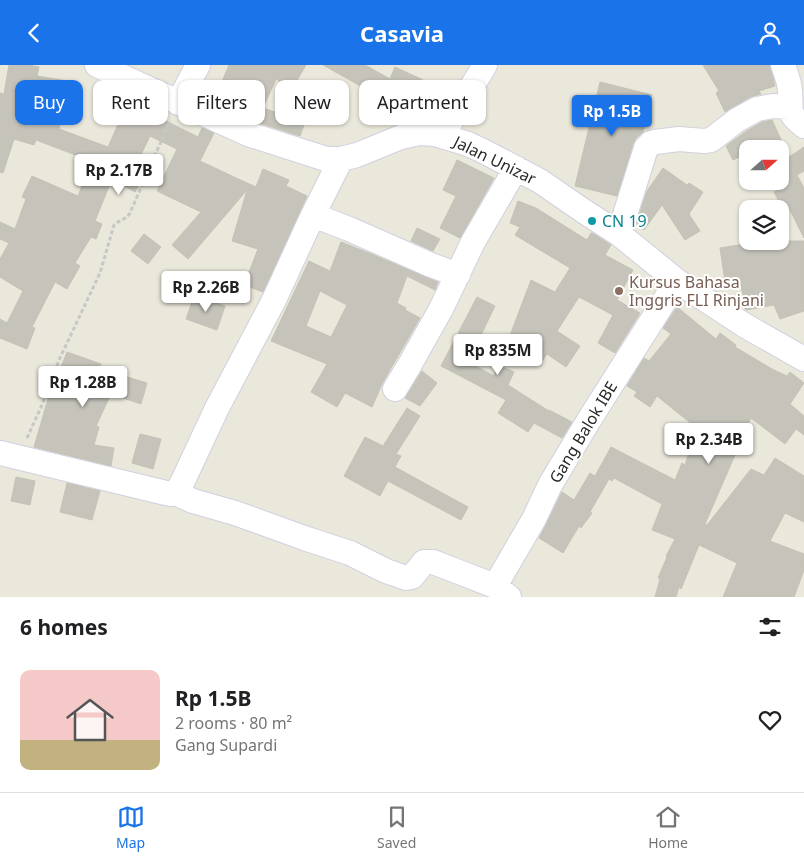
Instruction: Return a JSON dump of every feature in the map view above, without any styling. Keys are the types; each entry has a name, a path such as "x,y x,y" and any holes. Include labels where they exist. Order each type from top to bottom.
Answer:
{"street":[{"name":"Jalan Unizar","path":"97,65 178,103"},
{"path":"190,80 198,65"},
{"path":"442,135 485,65"},
{"path":"782,65 788,81 790,107 793,117 804,126"},
{"path":"619,234 646,148 651,143 679,139 711,140 757,109 773,106 790,107"},
{"name":"Jalan Unizar","path":"228,125 248,134 326,159 341,159 357,155 401,137 419,133 442,135 482,151 540,181 564,199 619,234 677,281 744,325 804,359"},
{"path":"175,493 181,485 217,408 274,300 341,159"},
{"path":"395,389 441,309 473,242 516,168"},
{"path":"313,215 458,275"},
{"name":"Gang Balok IBE","path":"502,592 555,477 677,281"},
{"path":"6,455 166,493 175,493 193,501 235,513 350,553 401,577 409,579 424,562 428,561 454,569 502,592"}],"path":[{"path":"6,455 26,440 59,360 100,273 114,225 128,217 178,103"}],"building":[{"path":"9,65 39,67 37,76 61,80 15,80 15,125 60,125 59,129 108,147 118,125 168,125 168,122 198,137 202,128 214,133 200,161 256,187 263,169 289,180 286,186 307,196 263,292 244,285 258,249 232,241 247,190 188,259 172,245 201,212 157,191 177,149 150,136 136,165 146,171 135,192 112,179 95,221 102,224 96,239 91,237 75,263 80,266 67,289 55,282 32,327 35,328 27,349 0,338 0,319 7,323 23,291 0,277 0,259 9,243 0,239 0,222 15,229 26,199 22,197 32,176 78,196 89,167 84,164 86,159 36,140 34,145 14,139 3,173 0,172 0,93 4,94"},
{"path":"229,65 306,65 297,80 276,79 265,104 265,80 223,80"},
{"path":"323,65 365,65 390,79 395,67 423,80 359,80 359,85"},
{"path":"703,65 770,65 775,86 759,91 761,94 750,97 725,112 716,93 719,91"},
{"path":"600,82 652,95 643,132 636,138 633,144 617,196 575,186"},
{"path":"265,109 275,112 275,125 304,125 300,136 265,125"},
{"path":"772,120 781,140 739,140 739,157 733,160 726,146 762,122"},
{"path":"804,147 804,171 797,175 804,188 804,238 789,208 789,200 778,200 774,192 789,190 789,157"},
{"path":"457,160 494,178 460,238 440,228 456,196 443,190"},
{"path":"663,168 687,185 689,183 703,192 689,214 700,231 685,240 662,205 644,230 636,224 647,191"},
{"path":"518,201 536,208 587,240 591,233 594,234 611,245 605,255 633,270 617,300 640,313 615,353 598,343 613,315 579,297 557,331 580,346 566,367 547,354 540,364 525,354 528,350 509,338 531,280 555,292 570,268 515,235 520,227 510,223"},
{"path":"417,228 440,239 433,251 411,241"},
{"path":"144,234 161,247 148,264 131,251"},
{"path":"789,241 804,241 804,311 780,319 774,305 746,310 741,285 726,288 720,248 739,245 739,250 789,250"},
{"path":"341,242 438,282 435,290 407,276 397,303 420,318 383,382 372,407 345,393 337,407 311,392 327,364 271,341 309,261 330,271","holes":["320,291 347,305 331,337 306,326"]},
{"path":"194,296 225,306 217,330 186,319"},
{"path":"477,297 495,306 468,362 494,376 498,365 514,372 508,385 549,411 572,422 562,438 534,423 528,432 498,413 506,400 441,366"},
{"path":"677,307 716,339 720,333 736,345 735,347 787,376 790,372 804,383 790,404 804,416 804,435 796,429 785,444 751,418 705,524 707,525 751,469 764,475 775,458 804,476 804,522 785,513 770,541 804,554 804,570 794,597 723,597 737,563 699,545 676,597 655,597 660,579 658,578 675,539 652,530 662,504 614,478 612,481 609,479 590,512 592,513 581,528 579,526 563,553 539,538 562,492 574,500 590,473 595,476 611,447 675,480 682,463 685,465 697,427 657,396 650,407 634,396 637,392 627,386 644,358 649,361 671,334 663,328"},
{"path":"67,352 101,364 100,367 147,383 141,404 111,394 96,426 99,427 94,445 114,448 111,466 34,447 52,385 54,385"},
{"path":"422,371 437,383 420,406 405,398"},
{"path":"407,408 420,416 396,454 401,456 395,467 468,507 461,520 388,481 380,496 344,476 365,437 383,446"},
{"path":"140,434 161,439 153,469 132,463"},
{"path":"16,477 35,481 30,505 11,501"},
{"path":"67,483 100,491 92,520 60,512"}],"place":[{"name":"CN 19","path":"592,221"},
{"name":"Kursus Bahasa Inggris FLI Rinjani","path":"619,291"}]}
